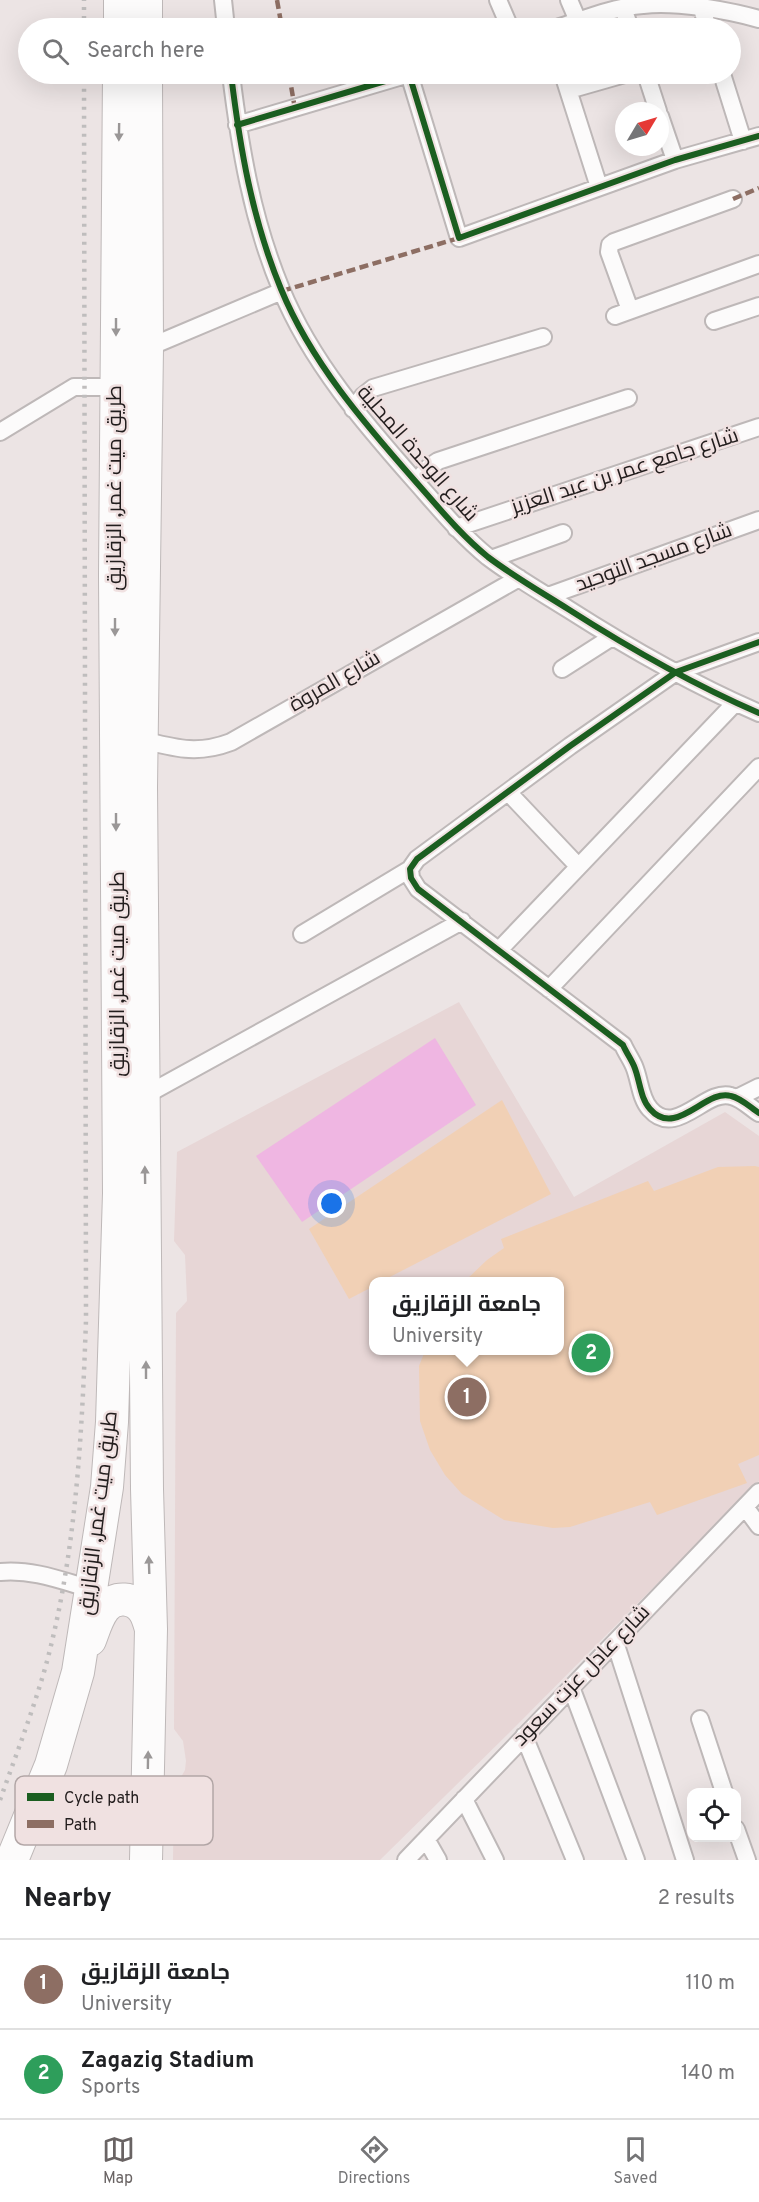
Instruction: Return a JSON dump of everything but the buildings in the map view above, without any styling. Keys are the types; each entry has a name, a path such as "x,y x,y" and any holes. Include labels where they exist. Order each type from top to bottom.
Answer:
{"highway":[{"path":"120,0 120,18"},
{"path":"146,0 146,18"},
{"name":"طريق ميت غمر, الزقازيق","path":"46,1776 78,1672 107,1487 112,1422 119,1193 115,643 119,84"},
{"name":"طريق ميت غمر, الزقازيق","path":"146,84 147,348 142,740 147,1502 151,1629 148,1776"},
{"path":"102,1515 111,1522 127,1521 137,1514 147,1502"},
{"path":"78,1672 100,1615 106,1606 114,1601 125,1599 135,1602 143,1609 151,1629"},
{"name":"طريق ميت غمر, الزقازيق","path":"12,1860 18,1845"},
{"name":"طريق ميت غمر, الزقازيق","path":"146,1845 146,1860"}],"street":[{"path":"223,0 225,18"},
{"path":"498,0 506,18"},
{"path":"569,0 577,18"},
{"path":"588,18 623,8 658,2 759,19"},
{"path":"623,8 626,18"},
{"path":"702,9 705,18"},
{"name":"شارع الوحدة المحلية","path":"232,84 248,190 282,291 323,365 353,409 456,528 491,559 612,637 735,703 759,713"},
{"path":"237,125 376,84"},
{"path":"413,84 459,238 675,160 751,139 726,84"},
{"path":"567,84 599,187"},
{"path":"569,90 590,84"},
{"path":"649,84 655,102"},
{"path":"669,142 675,160"},
{"path":"733,199 610,245 609,252 623,313 759,264"},
{"path":"147,348 282,291"},
{"path":"714,321 759,306"},
{"path":"353,409 373,388 543,337"},
{"path":"0,432 74,387 93,386 116,390"},
{"path":"416,482 429,467 438,461 628,398"},
{"name":"شارع جامع عمر بن عبد العزيز","path":"456,528 759,427"},
{"name":"شارع مسجد التوحيد","path":"548,596 759,520"},
{"path":"491,559 563,533"},
{"name":"شارع المروة","path":"142,740 189,750 210,749 231,742 519,578"},
{"path":"562,669 612,637"},
{"path":"302,934 410,869 417,859 570,746 676,672 759,642"},
{"path":"499,951 735,703"},
{"path":"549,989 759,767"},
{"path":"508,792 578,866"},
{"path":"410,869 411,878 418,889 623,1045 634,1066 644,1099 653,1112 668,1119 677,1118 719,1096 730,1095 759,1113"},
{"path":"144,1096 462,921"},
{"path":"737,1098 759,1087"},
{"name":"شارع عادل عزت سعود","path":"406,1860 759,1492"},
{"path":"745,1507 759,1526"},
{"path":"0,1572 17,1570 37,1572 91,1589"},
{"path":"615,1642 685,1860"},
{"path":"571,1687 636,1860"},
{"path":"700,1719 723,1788"},
{"path":"524,1736 574,1860"},
{"path":"465,1799 495,1860"},
{"path":"426,1839 438,1860"},
{"path":"741,1842 747,1860"}],"shaded area":[{"path":"459,1002 574,1197 725,1112 759,1136 759,1481 380,1860 173,1860 173,1845 213,1845 213,1776 182,1776 186,1761 183,1741 174,1729 176,1313 187,1301 185,1255 174,1241 177,1152"},
{"path":"435,1038 476,1105 302,1222 256,1156"},
{"path":"502,1100 551,1194 390,1277 369,1277 369,1289 349,1299 309,1229"},
{"path":"718,1167 759,1167 759,1455 738,1464 747,1483 657,1515 650,1502 570,1527 553,1528 504,1520 462,1494 445,1475 430,1450 420,1421 419,1366 423,1355 564,1355 564,1277 469,1277 504,1248 501,1239 648,1181 654,1191"}],"railway":[{"path":"84,0 84,18"},
{"path":"0,1800 36,1699 56,1623 71,1537 82,1407 86,1320 84,84"}],"marked path":[{"path":"277,0 280,18"},
{"path":"291,84 295,109"},
{"path":"733,199 759,188"},
{"path":"282,291 459,238"}],"cycle path":[{"path":"232,84 248,183 262,236 281,289 293,316 323,367 377,437 433,502 488,557 527,584 638,651 685,678 759,713"},
{"path":"237,125 375,84"},
{"path":"412,84 459,238 675,160 759,136"},
{"path":"759,642 676,672 570,746 417,859 410,869 411,878 418,889 623,1045 634,1066 644,1100 660,1117 680,1116 721,1095 738,1099 759,1113"}],"place":[{"name":"Zagazig Stadium","path":"591,1353"},
{"name":"جامعة الزقازيق","path":"467,1397"}]}
